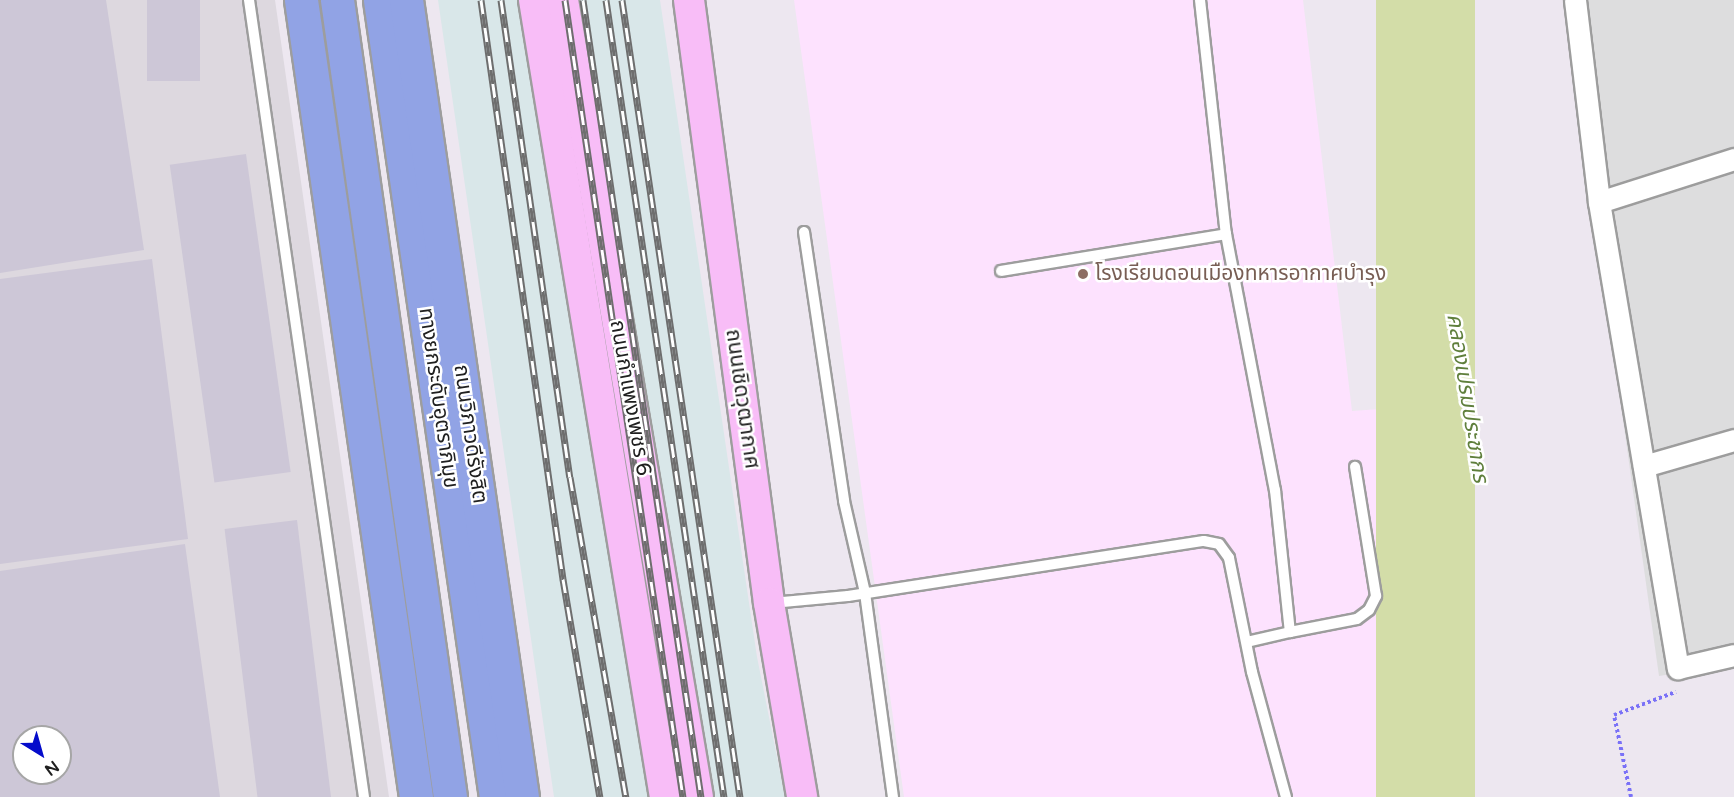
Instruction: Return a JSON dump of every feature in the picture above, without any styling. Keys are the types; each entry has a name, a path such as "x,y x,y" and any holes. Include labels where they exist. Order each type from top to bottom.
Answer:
{"highway":[{"path":"302,0 416,797"},
{"name":"ทางยกระดับอุตราภิมุข","path":"337,0 450,797"},
{"name":"ทางยกระดับอุตราภิมุข","path":"380,0 496,797"},
{"name":"ถนนวิภาวดีรังสิต","path":"406,0 522,797"}],"main road":[{"name":"ถนนกำแพงเพชร 6","path":"534,0 665,797"},
{"name":"ถนนกำแพงเพชร 6","path":"563,0 698,797"},
{"name":"ถนนเชิดวุฒากาศ","path":"689,0 780,603 802,797"}],"street":[{"path":"1575,0 1599,202 1678,668 1734,655"},
{"path":"1599,202 1734,159"},
{"path":"1644,466 1734,440"}],"lane":[{"path":"249,0 364,797"},
{"path":"1200,0 1226,234 1275,490 1290,632"},
{"path":"804,232 844,501 865,593 893,797"},
{"path":"1001,271 1226,234"},
{"path":"1247,642 1357,619 1376,596 1355,467"},
{"path":"780,603 848,596 1204,541 1219,544 1229,558 1247,642 1286,797"}],"path":[{"path":"1631,797 1614,715 1679,690 1678,668"}],"shaded area":[{"path":"0,0 275,0 389,797 0,797"},
{"path":"438,0 660,0 757,657 785,797 554,797"},
{"name":"โรงเรียนดอนเมืองทหารอากาศบำรุง","path":"794,0 1303,0 1352,411 1380,409 1404,592 1461,797 904,797"},
{"path":"1564,0 1734,0 1734,664 1659,676"}],"water":[{"name":"คลองเปรมประชากร","path":"1376,0 1475,0 1475,797 1376,797"}],"building":[{"path":"0,0 106,0 144,250 0,273"},
{"path":"147,0 200,0 200,81 147,81"},
{"path":"246,154 291,472 214,483 170,165"},
{"path":"152,259 188,539 0,564 0,279"},
{"path":"297,520 331,797 257,797 225,529"},
{"path":"185,544 220,797 0,797 0,571"}],"railway":[{"path":"481,0 563,579 600,797"},
{"path":"501,0 570,477 626,797"},
{"path":"565,0 683,797"},
{"path":"583,0 701,797"},
{"path":"606,0 724,797"},
{"path":"622,0 740,797"}],"place":[{"name":"โรงเรียนดอนเมืองทหารอากาศบำรุง","path":"1083,274"}]}
